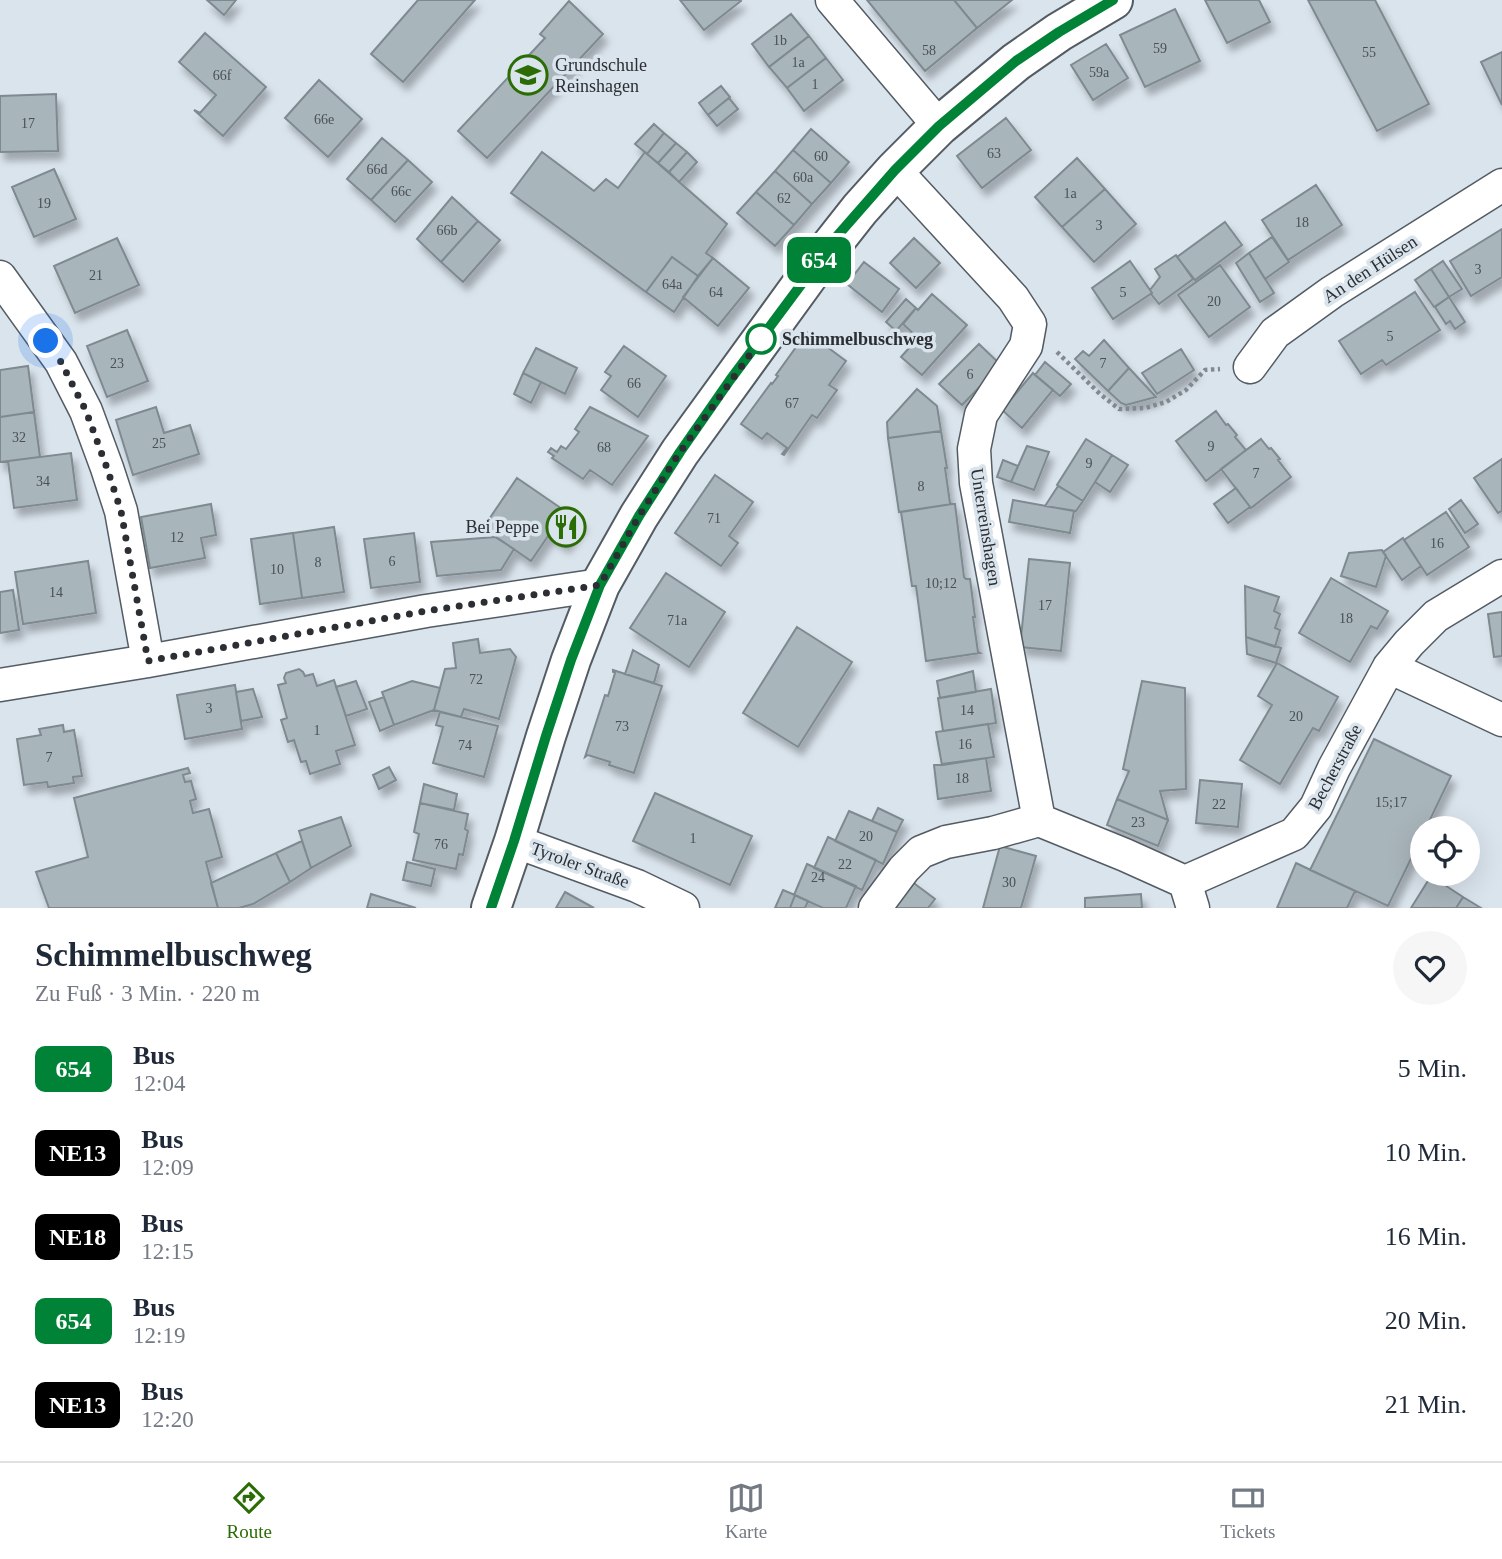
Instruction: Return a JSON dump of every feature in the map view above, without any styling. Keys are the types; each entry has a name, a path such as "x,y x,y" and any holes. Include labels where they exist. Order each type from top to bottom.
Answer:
{"main road":[{"path":"491,908 571,660 600,585 639,516 680,452 838,235 895,170 939,126 1016,61 1113,0"}],"street":[{"path":"832,0 939,126"},
{"path":"895,170 1013,298 1030,324"},
{"name":"An den Hülsen","path":"1250,367 1275,333 1322,299 1502,185"},
{"path":"0,277 61,362 86,411 121,511 148,661"},
{"name":"Unterreinshagen","path":"1030,324 1026,346 981,415 974,449 976,483 1039,820"},
{"name":"Becherstraße","path":"1189,895 1294,834 1316,807 1389,667 1436,616 1502,576"},
{"path":"0,685 426,611 600,585"},
{"path":"1389,667 1502,720"},
{"path":"875,908 921,852 946,842 1039,820 1125,855 1189,895"},
{"name":"Tyroler Straße","path":"514,841 636,886 683,908"}],"path":[{"path":"1030,324 1076,372 1119,409 1145,408 1166,402 1194,382"}],"building":[{"path":"207,0 236,0 224,15"},
{"path":"418,0 475,0 403,82 371,54"},
{"path":"680,0 740,0 741,1 704,30"},
{"path":"867,0 954,0 977,28 925,71"},
{"path":"954,0 1012,0 977,28"},
{"path":"1205,0 1259,0 1270,22 1227,43"},
{"path":"1308,0 1375,0 1429,104 1377,131"},
{"path":"569,1 603,34 487,158 458,131 545,38 540,34"},
{"path":"1175,9 1200,61 1145,87 1120,35"},
{"path":"791,14 809,36 769,67 752,44"},
{"path":"205,33 266,87 223,136 194,110 200,113 216,95 179,62"},
{"path":"809,36 826,58 787,88 769,67"},
{"path":"1106,44 1128,78 1093,100 1071,65"},
{"path":"1502,52 1502,105 1481,62"},
{"path":"826,58 843,80 804,111 787,88"},
{"path":"319,80 362,119 328,157 285,118"},
{"path":"721,86 730,97 708,115 699,103"},
{"path":"56,94 58,151 0,152 0,96"},
{"path":"729,98 738,109 717,126 708,115"},
{"path":"1006,118 1031,150 982,188 957,156"},
{"path":"654,124 664,133 647,154 635,144"},
{"path":"811,129 849,162 831,183 793,150"},
{"path":"664,133 676,143 658,163 647,154"},
{"path":"382,138 408,160 371,200 347,179"},
{"path":"676,143 687,152 669,172 658,163"},
{"path":"793,150 831,183 812,204 775,171"},
{"path":"542,152 594,191 606,179 618,188 645,152 727,224 706,253 713,258 698,276 672,257 646,292 511,193"},
{"path":"687,152 697,162 679,182 669,172"},
{"path":"1077,158 1105,189 1062,227 1035,197"},
{"path":"408,160 432,182 395,222 371,200"},
{"path":"54,169 76,219 34,237 12,187"},
{"path":"775,171 812,204 794,225 756,192"},
{"path":"1316,185 1342,225 1288,260 1262,220"},
{"path":"1105,189 1136,224 1094,262 1062,227"},
{"path":"756,192 794,225 775,246 737,213"},
{"path":"452,197 478,221 441,262 417,239"},
{"path":"478,221 500,240 463,282 441,262"},
{"path":"1225,222 1242,245 1195,280 1177,257"},
{"path":"1502,229 1502,277 1471,296 1450,261"},
{"path":"1272,237 1289,262 1265,279 1249,253"},
{"path":"117,238 139,285 75,313 54,266"},
{"path":"914,238 940,263 916,288 890,263"},
{"path":"1249,253 1274,293 1260,302 1236,263"},
{"path":"1176,255 1193,279 1159,304 1150,290 1160,277 1155,269"},
{"path":"672,257 698,276 674,312 646,292"},
{"path":"713,258 749,288 718,326 683,297"},
{"path":"1130,261 1152,293 1113,319 1092,288"},
{"path":"1443,261 1462,289 1449,297 1431,269"},
{"path":"864,262 899,289 882,312 847,284"},
{"path":"1220,265 1250,307 1209,337 1178,295"},
{"path":"1431,269 1449,297 1434,307 1415,280"},
{"path":"1415,292 1440,330 1386,365 1382,360 1361,374 1339,341"},
{"path":"932,294 967,325 922,375 901,357 918,338 903,324"},
{"path":"1449,297 1465,322 1455,329 1450,321 1446,324 1435,307"},
{"path":"906,299 916,308 896,331 886,322"},
{"path":"127,330 148,381 107,397 87,346"},
{"path":"807,332 846,361 829,385 837,390 817,418 812,415 784,455 782,454 787,448 767,433 762,439 741,424"},
{"path":"1104,340 1129,368 1108,391 1075,359 1083,351 1089,356"},
{"path":"979,344 1001,365 962,405 939,384"},
{"path":"624,346 666,376 638,417 601,390 611,376 605,372"},
{"path":"536,348 577,368 565,394 523,373"},
{"path":"1181,349 1194,370 1157,394 1142,373"},
{"path":"1045,362 1071,384 1060,396 1035,375"},
{"path":"28,366 34,412 0,417 0,370"},
{"path":"1129,368 1156,397 1126,405 1108,391"},
{"path":"523,373 541,382 531,403 514,394"},
{"path":"1033,373 1053,390 1022,428 1002,410"},
{"path":"917,389 937,406 941,431 888,438 887,422"},
{"path":"156,407 164,433 190,425 199,454 133,475 116,420"},
{"path":"590,407 648,436 612,485 590,470 583,479 552,458 554,456 548,452 551,448 557,452 561,446 566,449 579,432 575,429"},
{"path":"1216,411 1246,450 1206,481 1176,441"},
{"path":"34,412 40,457 0,462 0,417"},
{"path":"941,431 952,504 899,512 888,438"},
{"path":"1086,439 1112,455 1083,501 1057,485"},
{"path":"1261,439 1280,459 1278,460 1291,477 1251,508 1221,469"},
{"path":"1027,446 1049,452 1034,490 1011,482"},
{"path":"71,453 77,500 14,508 8,461"},
{"path":"1112,455 1128,465 1110,492 1095,482"},
{"path":"1502,459 1502,511 1498,513 1474,478"},
{"path":"1003,460 1018,466 1011,482 997,477"},
{"path":"715,475 753,502 729,536 738,543 721,566 675,533"},
{"path":"517,478 565,511 531,561 483,528"},
{"path":"1058,486 1083,501 1076,511 1045,506"},
{"path":"1236,488 1250,507 1228,523 1214,504"},
{"path":"1013,500 1074,511 1070,533 1009,522"},
{"path":"1461,500 1478,524 1465,533 1449,509"},
{"path":"211,504 216,535 201,538 205,558 150,568 141,517"},
{"path":"955,504 964,577 970,579 973,617 980,653 926,661 916,586 912,586 901,512"},
{"path":"565,511 582,522 565,545 549,534"},
{"path":"1446,512 1469,547 1427,575 1404,540"},
{"path":"334,527 344,592 302,598 293,533"},
{"path":"293,533 302,598 260,604 251,539"},
{"path":"414,533 420,582 371,588 364,539"},
{"path":"495,537 514,549 501,570 437,576 431,542"},
{"path":"1403,538 1421,566 1402,580 1383,552"},
{"path":"1382,550 1386,556 1376,587 1341,576 1349,553"},
{"path":"1029,559 1070,563 1061,651 1020,647"},
{"path":"88,561 96,613 23,624 15,572"},
{"path":"666,573 725,612 689,667 630,628"},
{"path":"1331,578 1388,611 1377,629 1371,626 1350,662 1299,633"},
{"path":"1245,586 1279,597 1274,611 1280,614 1275,628 1280,630 1275,647 1246,637"},
{"path":"13,590 19,630 0,633 0,592"},
{"path":"1502,612 1502,656 1494,657 1488,614"},
{"path":"797,627 852,662 798,747 743,713"},
{"path":"1246,637 1281,648 1276,663 1247,654"},
{"path":"478,639 480,653 510,649 516,657 499,719 464,709 461,717 434,710 445,669 456,668 453,643"},
{"path":"633,650 659,665 654,683 625,674"},
{"path":"1277,663 1338,697 1319,731 1313,728 1280,784 1240,760 1272,705 1258,696"},
{"path":"299,669 305,676 313,674 317,686 334,680 355,745 336,751 340,764 310,774 306,761 301,762 294,740 288,742 281,720 287,718 278,685 286,683 286,673"},
{"path":"613,670 662,686 634,773 609,765 610,762 588,755 585,757 605,695 608,696 615,673"},
{"path":"973,671 976,692 940,698 937,681"},
{"path":"356,681 367,709 346,716 336,687"},
{"path":"412,681 440,688 434,710 394,725 382,692"},
{"path":"1142,681 1185,688 1186,789 1160,791 1168,820 1117,799 1129,771 1123,769"},
{"path":"235,685 242,729 185,739 177,695"},
{"path":"253,689 262,717 241,721 236,692"},
{"path":"991,689 996,723 943,731 938,698"},
{"path":"384,697 394,725 380,731 369,702"},
{"path":"440,712 498,726 484,777 433,763 443,727 436,725"},
{"path":"988,724 994,757 942,765 936,732"},
{"path":"63,725 64,732 74,730 82,776 73,777 74,783 48,787 47,782 24,785 17,739 41,735 39,729"},
{"path":"1374,739 1451,776 1432,816 1410,816 1410,861 1388,906 1310,870"},
{"path":"986,758 991,791 938,799 934,765"},
{"path":"389,767 396,780 379,789 373,775"},
{"path":"188,768 190,773 183,775 185,782 191,781 196,799 190,801 193,813 209,809 222,857 206,862 218,908 49,908 36,872 88,857 74,798"},
{"path":"1200,780 1242,784 1238,827 1196,823"},
{"path":"424,784 457,794 454,810 420,803"},
{"path":"655,793 752,836 730,885 633,841"},
{"path":"1117,799 1168,820 1158,846 1107,825"},
{"path":"420,803 468,814 463,855 459,854 456,869 413,860 419,834 414,832"},
{"path":"878,808 903,820 897,832 872,821"},
{"path":"849,811 897,832 883,864 835,841"},
{"path":"341,817 351,846 311,868 299,831"},
{"path":"828,837 876,860 862,890 814,868"},
{"path":"302,841 311,868 290,882 276,853"},
{"path":"1000,846 1036,856 1021,908 983,908"},
{"path":"276,853 290,882 253,904 239,908 218,908 211,883"},
{"path":"407,862 435,869 431,886 403,880"},
{"path":"1296,863 1355,891 1347,908 1277,908"},
{"path":"807,864 856,886 846,908 823,908 794,895"},
{"path":"911,881 935,899 928,908 891,908"},
{"path":"1425,886 1446,886 1463,897 1456,908 1411,908"},
{"path":"783,890 795,895 790,908 775,908"},
{"path":"565,892 594,908 556,908"},
{"path":"371,894 416,908 367,908"},
{"path":"1141,894 1142,908 1085,908 1085,898"},
{"path":"795,895 808,901 805,908 790,908"},
{"path":"1463,897 1481,908 1456,908"}],"bus line":[{"name":"654","path":"491,908 571,660 600,585 639,516 680,452 838,235 895,170 939,126 1016,61 1113,0"}],"place":[{"name":"Grundschule Reinshagen","path":"528,75"},
{"name":"Schimmelbuschweg","path":"761,339"},
{"name":"Bei Peppe","path":"566,527"}],"route":[{"path":"46,341 61,362 86,411 121,511 148,661 426,611 600,585 639,516 680,452 764,335 761,339"}]}
